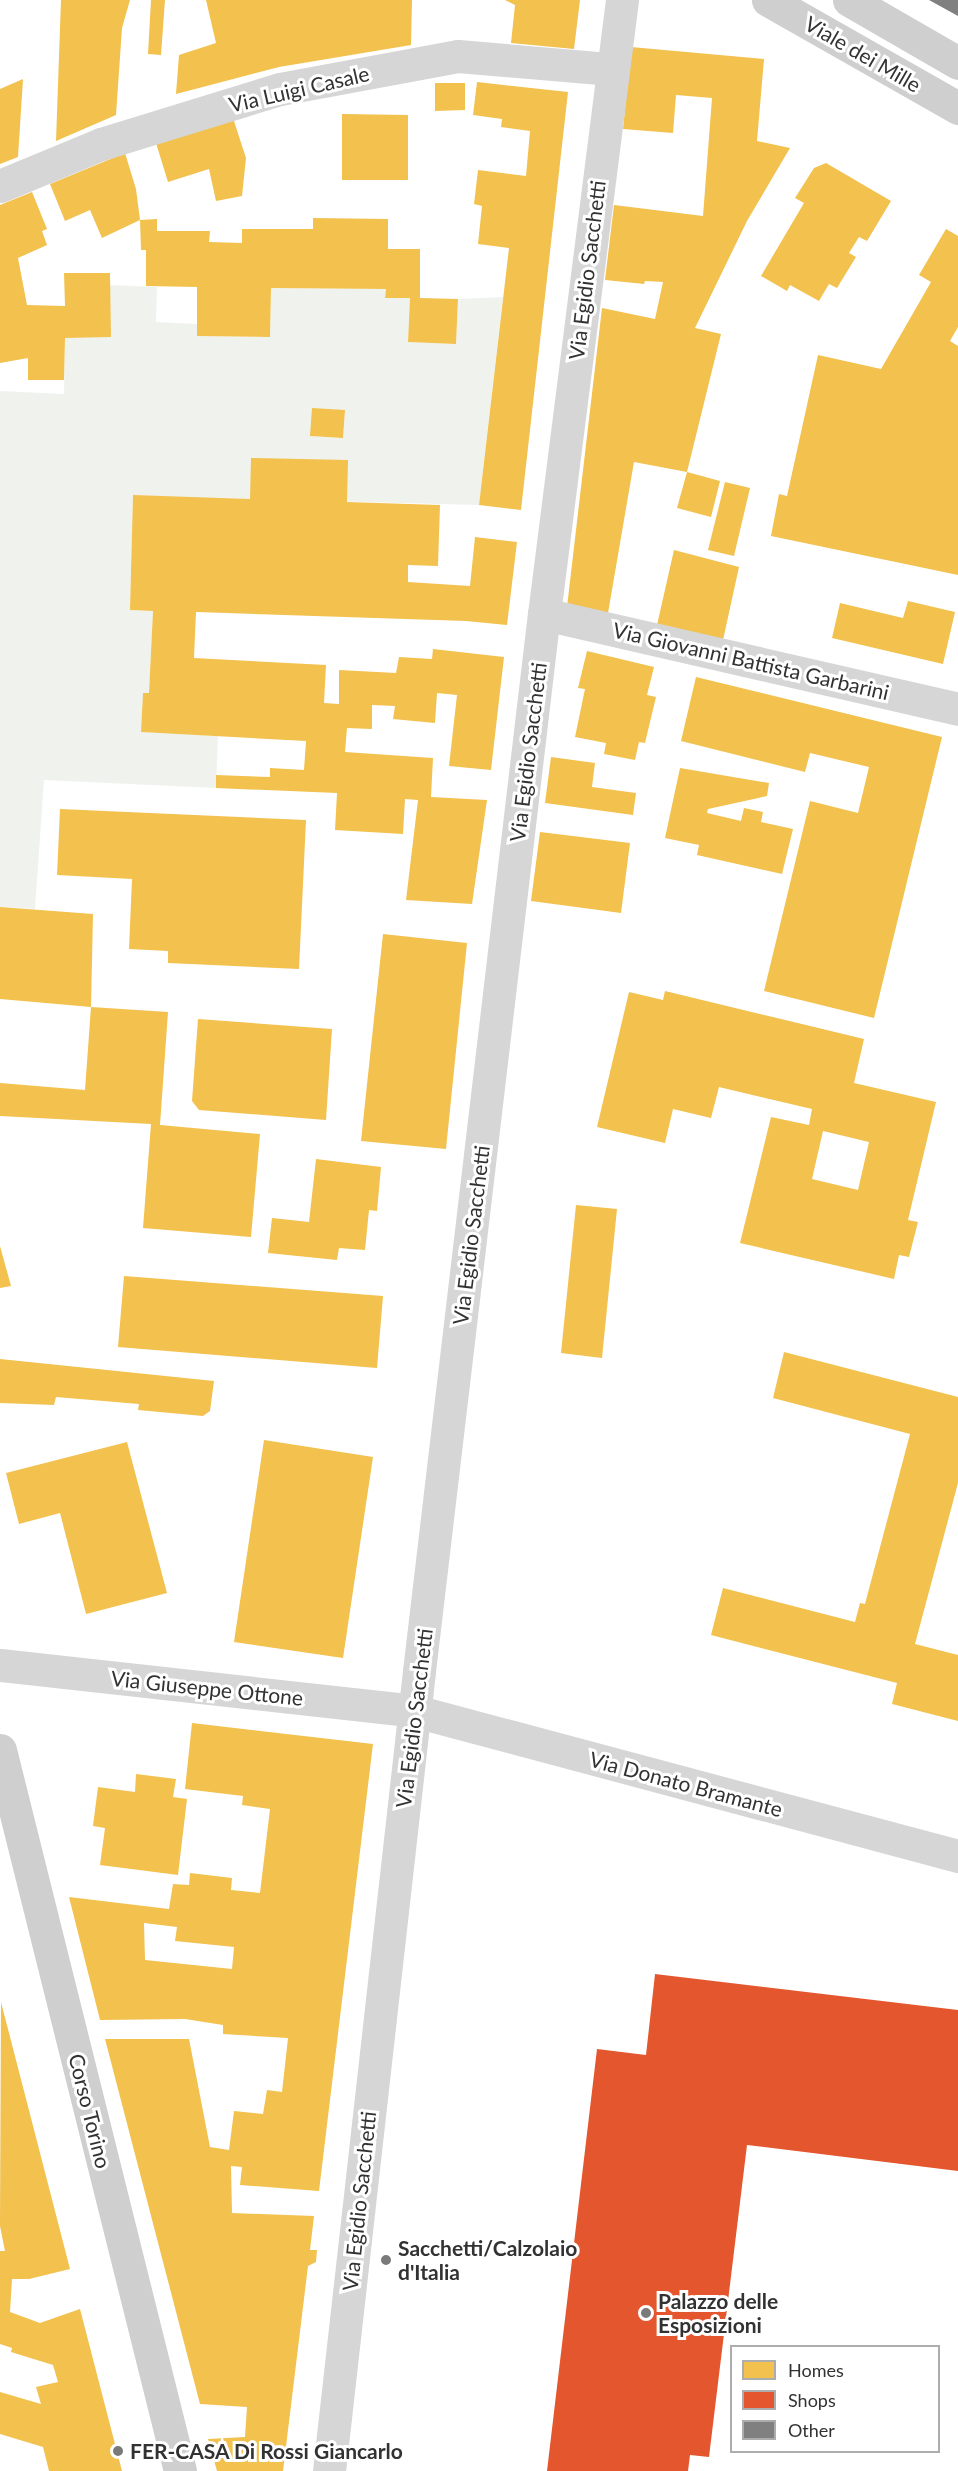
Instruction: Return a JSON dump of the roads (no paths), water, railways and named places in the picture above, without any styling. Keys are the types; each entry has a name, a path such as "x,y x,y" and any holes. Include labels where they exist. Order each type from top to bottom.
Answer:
{"main road":[{"name":"Viale dei Mille","path":"768,0 958,108"},
{"name":"Viale dei Mille","path":"849,0 958,63"},
{"name":"Corso Torino","path":"0,1750 180,2471"}],"street":[{"name":"Via Egidio Sacchetti","path":"328,2471 544,614 611,69 622,0"},
{"name":"Via Luigi Casale","path":"0,186 101,144 280,89 458,56 611,69"},
{"name":"Via Giovanni Battista Garbarini","path":"544,614 958,709"},
{"name":"Via Giuseppe Ottone","path":"0,1665 415,1711"},
{"name":"Via Donato Bramante","path":"415,1711 958,1856"}],"place":[{"name":"Sacchetti/Calzolaio d'Italia","path":"386,2260"},
{"name":"Palazzo delle Esposizioni","path":"646,2313"},
{"name":"FER-CASA Di Rossi Giancarlo","path":"118,2451"}]}
